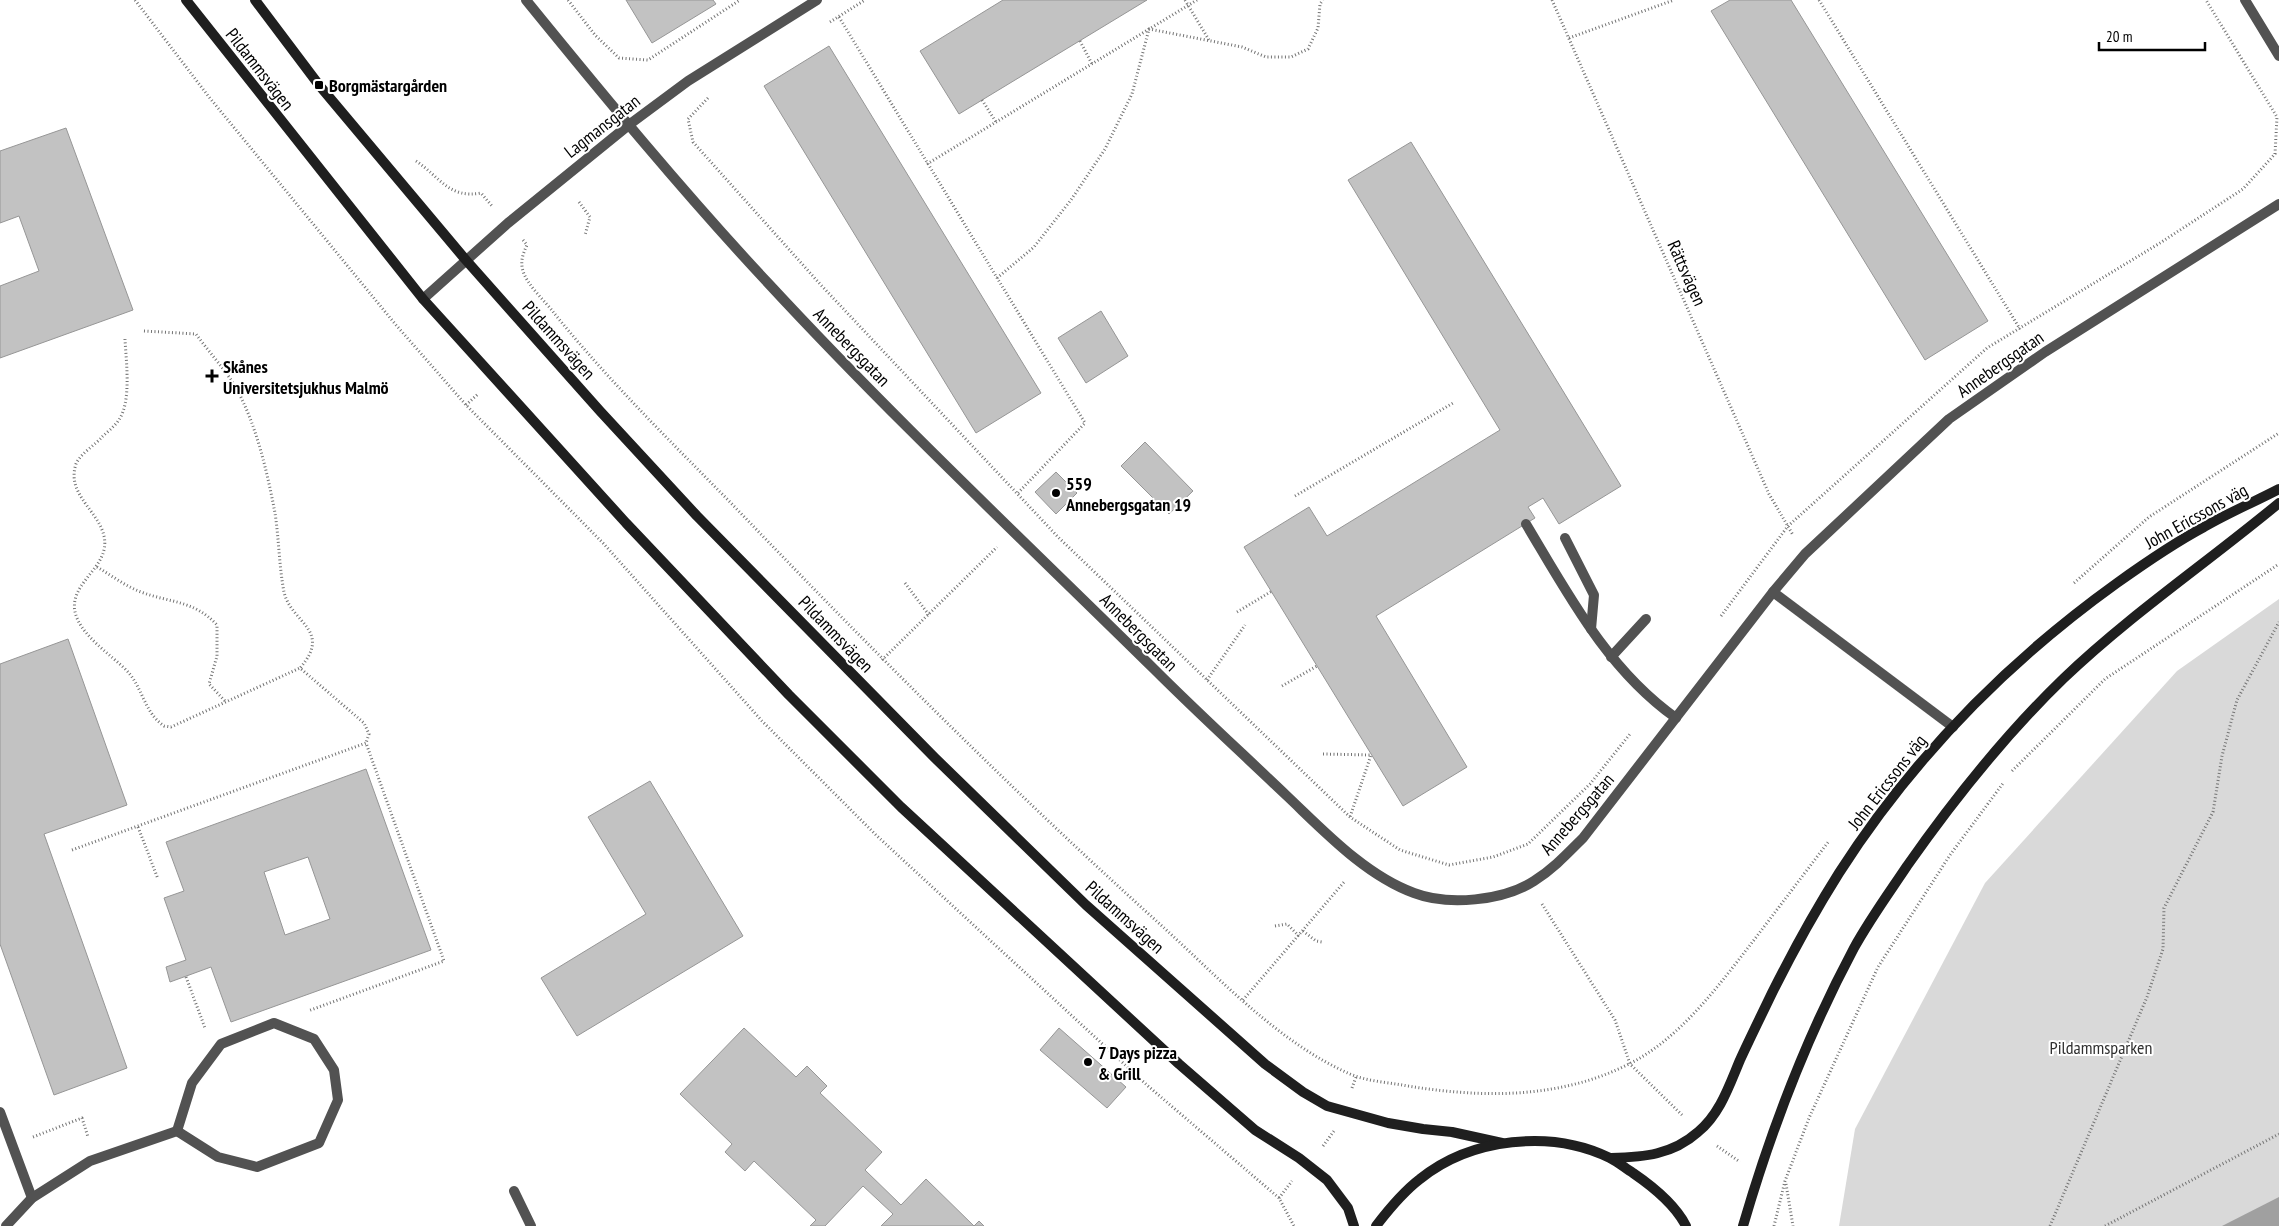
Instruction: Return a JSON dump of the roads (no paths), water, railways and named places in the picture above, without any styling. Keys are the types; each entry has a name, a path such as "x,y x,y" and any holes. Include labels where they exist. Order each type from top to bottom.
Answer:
{"main road":[{"name":"Pildammsvägen","path":"186,0 423,299 494,380 789,694 901,807 1179,1064 1255,1130 1327,1180 1348,1208 1354,1226"},
{"name":"Pildammsvägen","path":"255,0 319,85 465,259 698,516 962,785 1086,904 1265,1064 1303,1092 1327,1106 1388,1123 1452,1132 1502,1143"},
{"name":"John Ericssons väg","path":"1611,1158 1647,1157 1675,1148 1700,1131 1721,1104 1773,991 1838,874 1888,802 1918,764 1986,692 2028,652 2076,613 2146,563 2202,527 2279,490"},
{"name":"John Ericssons väg","path":"1743,1226 1782,1104 1813,1030 1855,946 1934,828 1996,749 2065,678 2150,604 2224,549 2279,503"},
{"name":"Pildammsvägen","path":"1376,1226 1393,1204 1420,1178 1460,1155 1502,1143 1546,1141 1581,1147 1611,1158 1654,1188 1686,1226"}],"street":[{"name":"Annebergsgatan","path":"526,0 672,176 768,283 962,483 1014,531 1193,708 1314,822 1386,880 1415,894 1445,900 1476,900 1530,884 1556,865 1583,838 1773,592 1805,554 1949,419 2045,352 2279,204"},
{"name":"Lagmansgatan","path":"423,299 465,259 630,124 688,81 817,0"},
{"path":"2246,0 2279,56"},
{"path":"1526,524 1591,629 1619,668 1655,703 1676,718"},
{"path":"1565,538 1594,595 1591,629"},
{"path":"1773,592 1953,727"},
{"path":"1611,657 1646,619"},
{"path":"274,1023 314,1039 334,1070 338,1100 319,1143 257,1167 218,1157 176,1131 192,1084 221,1044 274,1023"},
{"path":"0,1112 32,1198"},
{"path":"6,1226 32,1198 95,1159 176,1131"},
{"path":"514,1191 531,1226"}],"place":[{"name":"Borgmästargården","path":"319,85"},
{"name":"Skånes Universitetsjukhus Malmö","path":"212,376"},
{"name":"559 Annebergsgatan 19","path":"1056,493"},
{"name":"7 Days pizza & Grill","path":"1088,1062"}],"park label":[{"name":"Pildammsparken","path":"2101,1047"}]}
